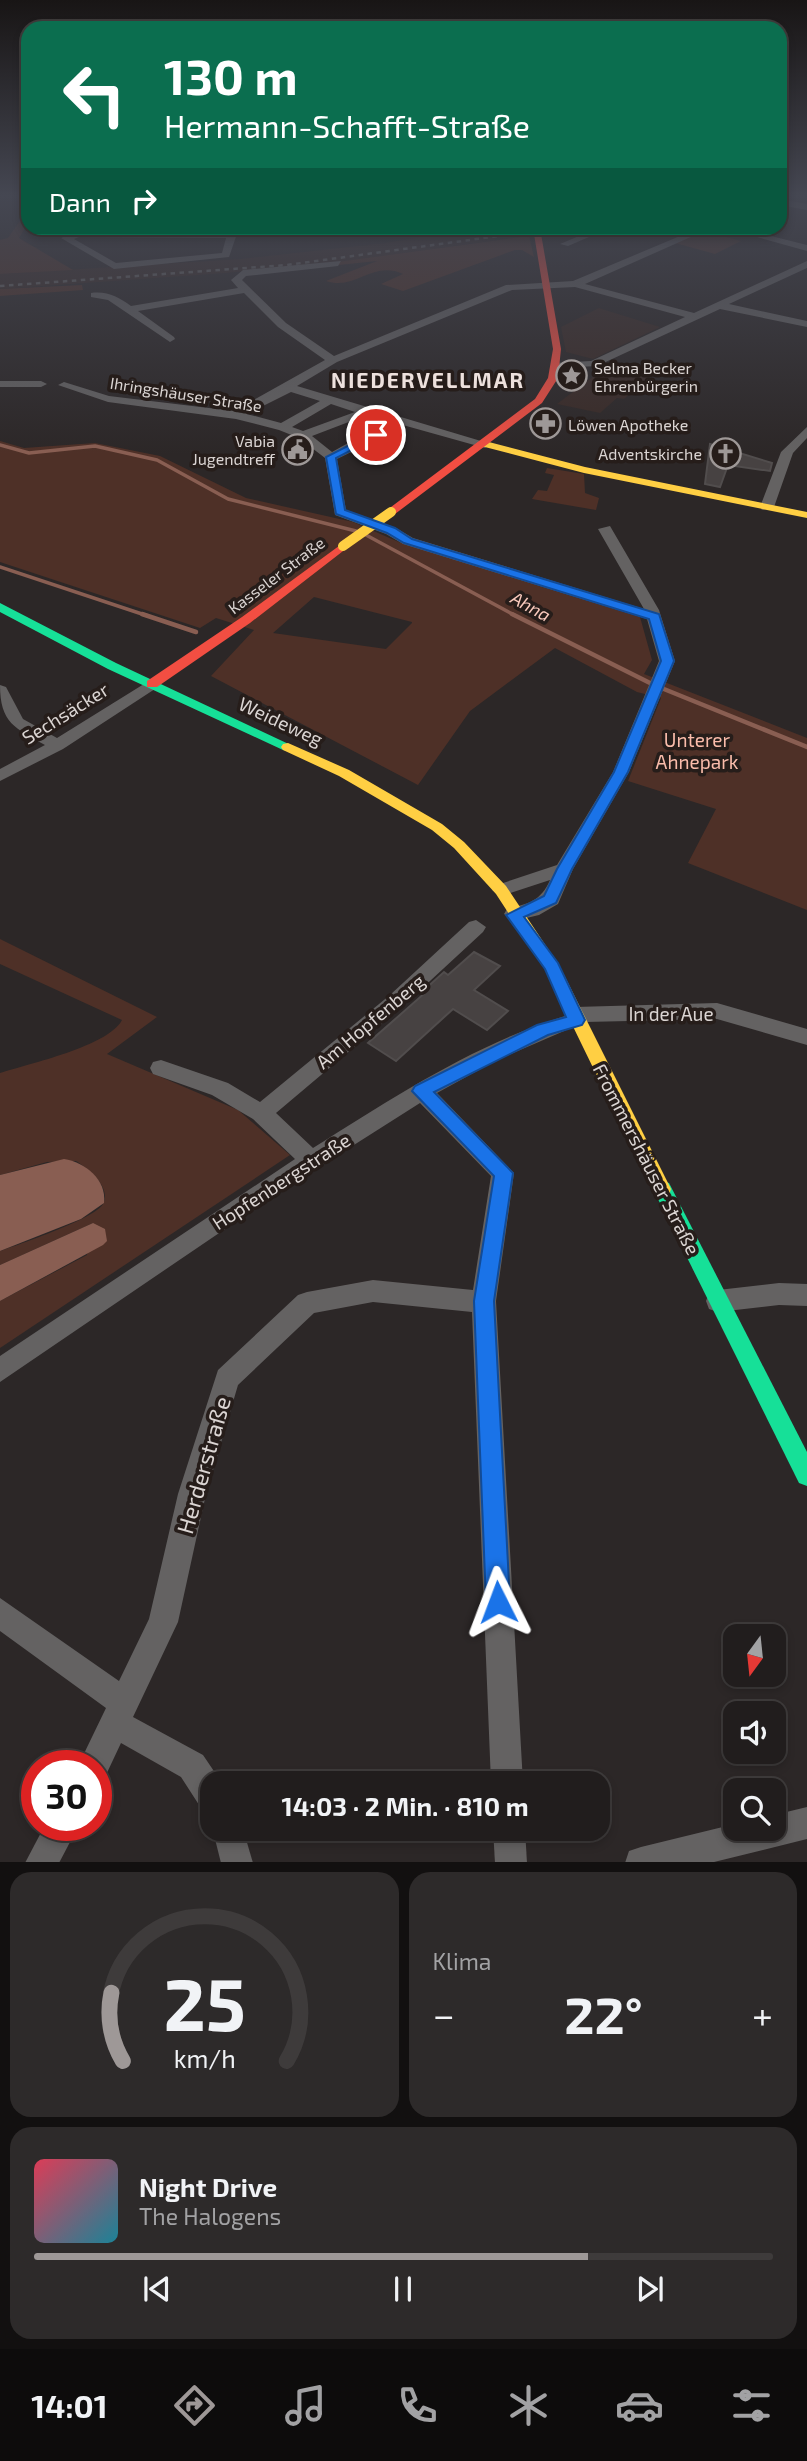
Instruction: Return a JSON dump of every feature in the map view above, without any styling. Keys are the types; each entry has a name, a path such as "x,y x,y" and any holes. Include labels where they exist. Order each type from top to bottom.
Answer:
{"main road":[{"path":"546,281 557,365"},
{"name":"Kasseler Straße","path":"152,684 193,670 344,546 485,444 538,401 553,378 557,365"},
{"path":"485,444 584,470 807,515"},
{"name":"Weideweg","path":"0,607 201,708 344,773 403,805 459,845 500,890 514,915"},
{"path":"193,670 201,708"},
{"name":"Frommershäuser Straße","path":"514,915 552,967 575,1018 807,1475"}],"street":[{"path":"237,281 282,325 333,360"},
{"path":"575,284 582,281"},
{"path":"557,365 593,364 770,281"},
{"path":"236,415 333,360 510,287 575,284 693,316"},
{"path":"127,310 244,290"},
{"path":"94,295 111,297 170,340"},
{"path":"718,305 807,324"},
{"path":"0,370 2,384 41,384"},
{"name":"Ihringshäuser Straße","path":"64,385 108,399 236,415 283,427 303,435 331,457"},
{"path":"289,387 365,412 485,444"},
{"path":"283,427 330,400"},
{"path":"303,435 365,412"},
{"path":"379,431 331,457 340,512 391,531 408,541 654,617"},
{"path":"767,507 787,452 807,431"},
{"path":"514,915 532,910 551,899 564,869 621,772 667,661 654,617 605,529"},
{"name":"Sechsäcker","path":"0,776 57,746 152,684"},
{"path":"0,691 17,722 57,746"},
{"path":"500,890 564,869"},
{"name":"Am Hopfenberg","path":"261,1113 397,1000 476,927"},
{"name":"In der Aue","path":"575,1018 717,1011 807,1037"},
{"name":"Hopfenbergstraße","path":"0,1370 311,1160 421,1091 543,1030 575,1018"},
{"path":"161,1068 220,1089 261,1113 311,1160"},
{"path":"421,1091 503,1173 484,1301 506,1771"},
{"name":"Herderstraße","path":"102,1750 163,1622 192,1494 228,1378 307,1303 373,1291 447,1300 484,1301"},
{"path":"718,1301 779,1294 807,1295"},
{"path":"0,1613 143,1737 192,1766 200,1778"},
{"path":"644,1862 807,1823"},
{"path":"42,1862 53,1841"},
{"path":"231,1841 237,1862"},
{"path":"510,1841 511,1862"}],"shaded area":[{"path":"0,281 115,281 0,289"},
{"path":"599,308 660,327 593,359 566,352 561,327"},
{"path":"611,363 653,373 624,399 617,398 600,413 557,404"},
{"path":"64,1159 80,1164 93,1174 102,1187 104,1203 81,1219 0,1251 0,1175"},
{"path":"93,1223 105,1229 107,1241 103,1245 0,1301 0,1265"}],"green space":[{"path":"388,281 431,281 403,291 381,284"},
{"path":"82,285 83,290 0,296 0,289"},
{"name":"Unterer Ahnepark","path":"0,441 24,448 95,443 160,456 246,498 353,522 401,543 640,617 652,660 644,674 807,738 807,910 688,863 716,809 628,781 661,698 637,692 555,648 470,711 418,785 211,676 254,630 216,618 200,628 0,562","holes":["314,597 412,622 386,649 273,633"]},
{"path":"547,468 584,474 585,493 599,498 596,510 532,499 538,490 547,491 554,475 545,473"},
{"path":"0,939 157,1017 107,1054 238,1110 290,1155 0,1348 0,1301 87,1255 93,1223 0,1265 0,1251 86,1216 97,1210 105,1198 102,1185 76,1161 47,1162 0,1175 0,1073 85,1046 114,1029 122,1020 0,964"}],"building":[{"path":"710,444 772,463 770,471 728,465 720,487 705,484"},
{"path":"474,952 500,966 474,990 508,1011 487,1030 453,1009 396,1061 368,1043 426,992 423,991 444,972 448,975"}],"waterway":[{"name":"Ahna","path":"0,445 29,453 95,446 157,460 228,499 356,531"},
{"name":"Ahna","path":"366,535 516,616"},
{"path":"0,567 148,616"},
{"path":"142,614 148,616"},
{"name":"Ahna","path":"512,614 516,616"},
{"path":"148,616 196,632"},
{"name":"Ahna","path":"516,616 654,685 807,747"}],"railway":[{"path":"0,286 70,281"}],"traffic: fast":[{"path":"0,607 112,666 288,747"},
{"path":"662,1189 807,1475"}],"traffic: slow":[{"path":"485,444 584,470 807,515"},
{"path":"343,546 391,512"},
{"path":"288,747 344,773 437,827 459,845 501,890 552,967 662,1189"}],"traffic: jam":[{"path":"391,512 539,401 553,378 557,349 545,281"},
{"path":"152,684 246,620 343,546"}],"place":[{"name":"Selma Becker Ehrenbürgerin","path":"571,376"},
{"name":"Löwen Apotheke","path":"545,424"},
{"name":"Vabia Jugendtreff","path":"298,449"},
{"name":"Adventskirche","path":"725,453"}],"district":[{"name":"NIEDERVELLMAR","path":"428,379"}],"route":[{"path":"376,435 331,457 336,502 340,512 391,531 408,541 654,617 667,661 621,772 564,869 551,899 532,910 514,915 552,967 576,1020 543,1030 421,1091 503,1173 484,1301 498,1602"}]}
